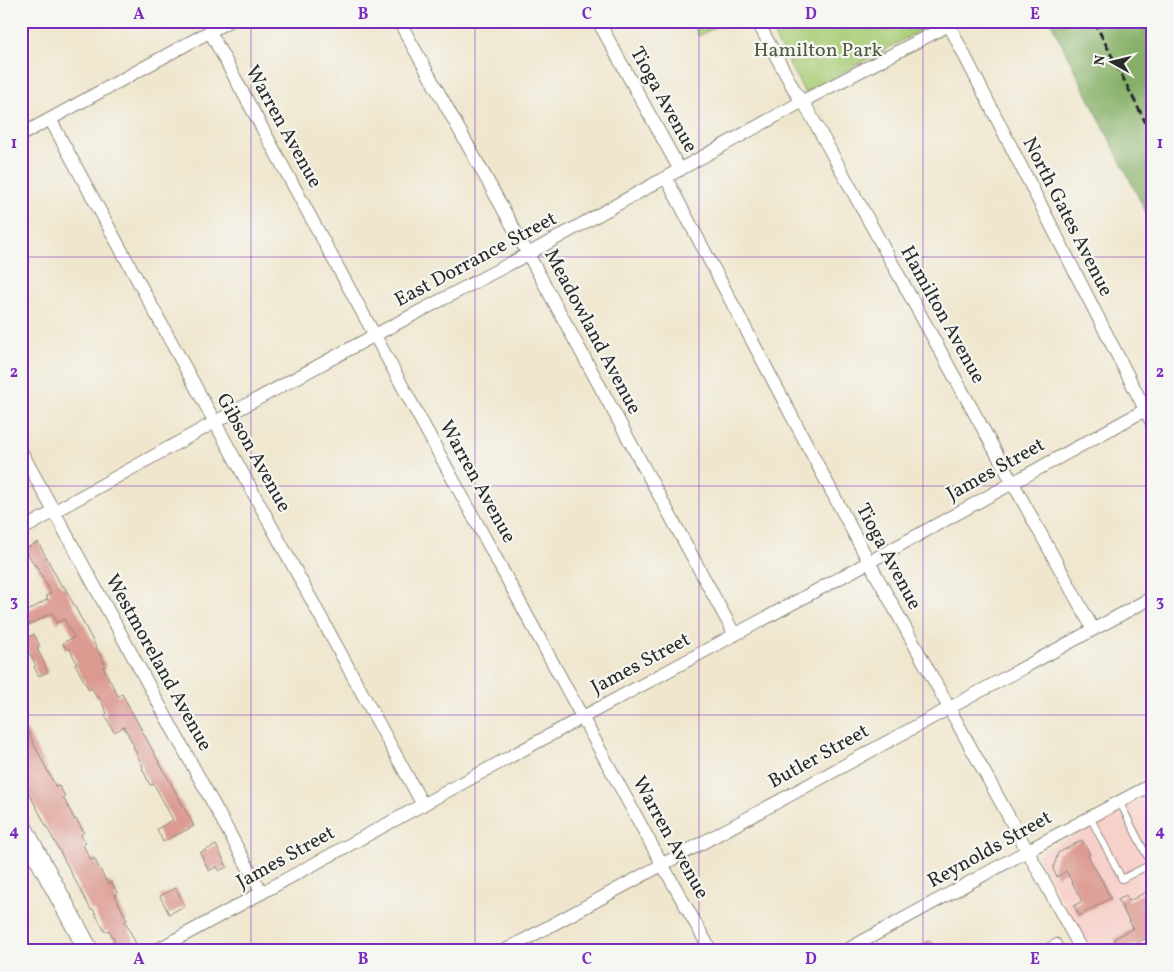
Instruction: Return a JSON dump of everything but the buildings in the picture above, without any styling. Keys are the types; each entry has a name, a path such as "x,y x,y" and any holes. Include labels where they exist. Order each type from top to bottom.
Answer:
{"main road":[{"path":"21,824 89,951"}],"street":[{"path":"21,135 229,21"},
{"name":"Meadowland Avenue","path":"400,21 734,635"},
{"name":"Tioga Avenue","path":"598,21 680,170"},
{"name":"Hamilton Avenue","path":"757,21 797,96 803,101 1093,629"},
{"name":"East Dorrance Street","path":"21,530 215,422 528,254 803,101 951,23"},
{"name":"North Gates Avenue","path":"951,23 1153,425"},
{"name":"Warren Avenue","path":"210,32 711,951"},
{"name":"Gibson Avenue","path":"50,119 423,805"},
{"name":"Tioga Avenue","path":"666,178 870,562 1082,951"},
{"name":"James Street","path":"155,951 870,562 1145,410"},
{"name":"Westmoreland Avenue","path":"21,451 262,893"},
{"name":"Butler Street","path":"504,951 1153,596"},
{"name":"Reynolds Street","path":"845,951 1153,784"}],"lane":[{"path":"1090,817 1122,879 1151,864 1119,802"},
{"path":"1039,951 1057,942 1062,951"}],"shaded area":[{"path":"1153,791 1153,951 1090,951 1037,855"}],"green space":[{"name":"Hamilton Park","path":"691,21 727,21 699,36"},
{"name":"Hamilton Park","path":"766,21 938,21 805,93"},
{"path":"1050,21 1142,21 1153,42 1153,226"}],"railway":[{"path":"1094,21 1153,137"}]}
